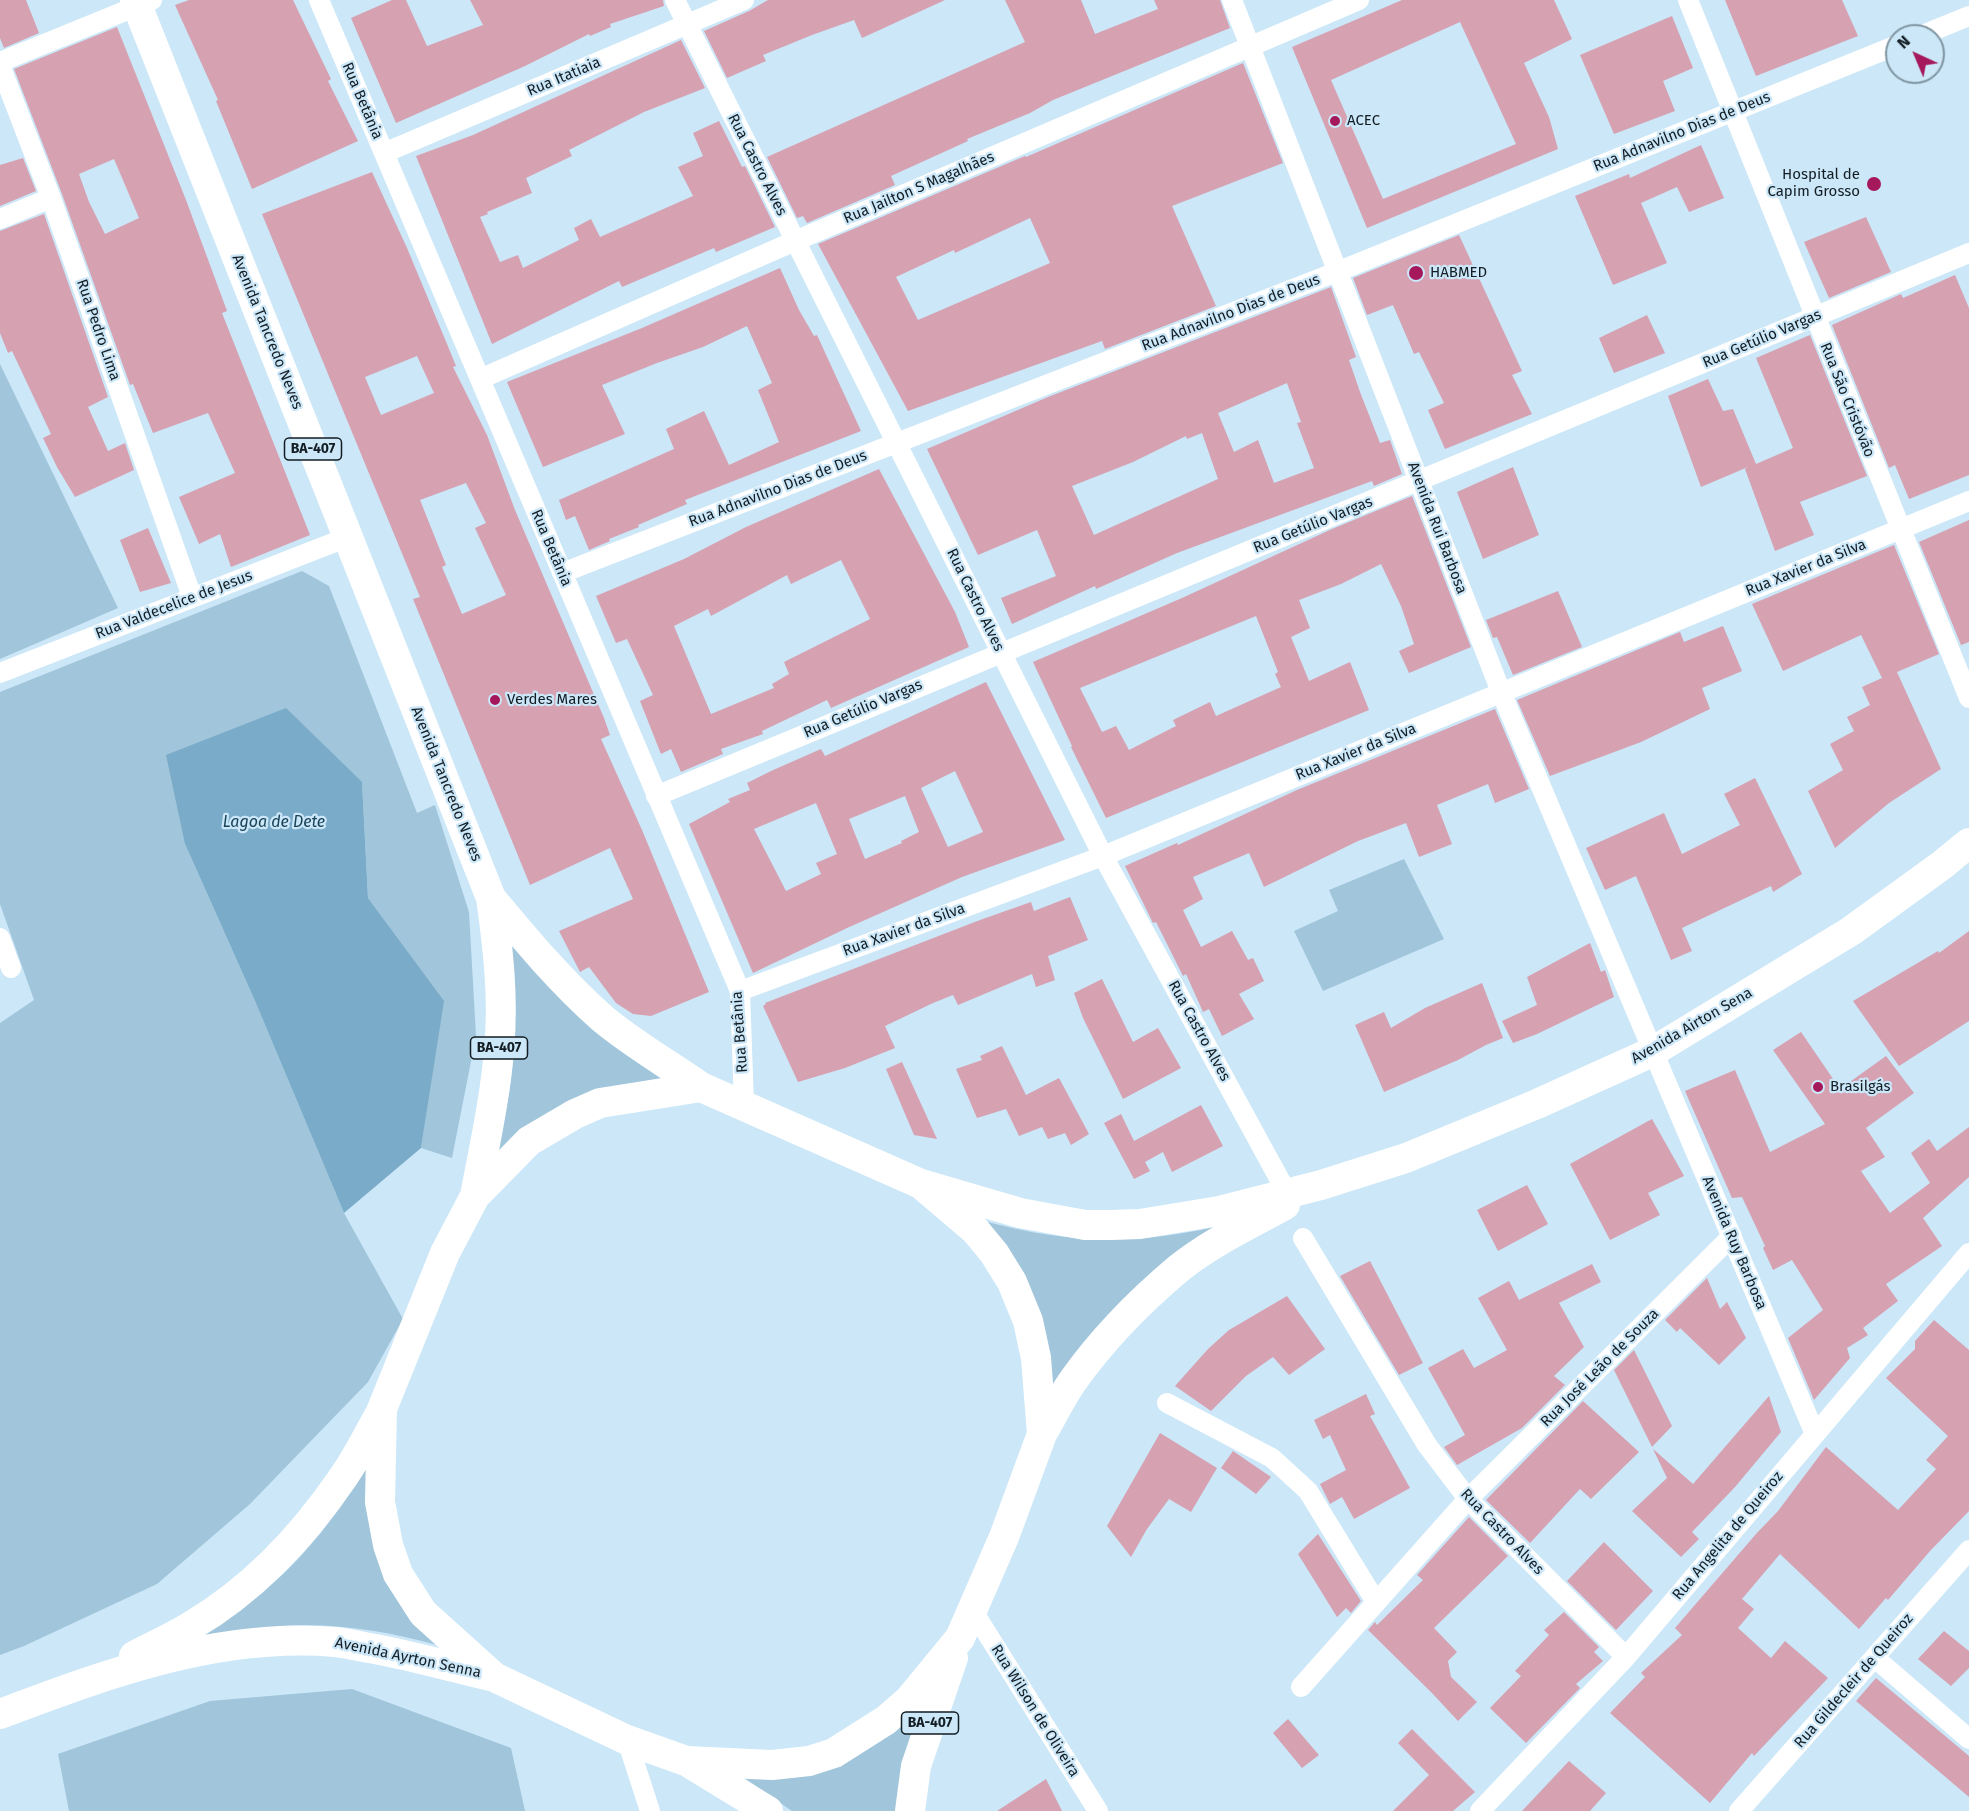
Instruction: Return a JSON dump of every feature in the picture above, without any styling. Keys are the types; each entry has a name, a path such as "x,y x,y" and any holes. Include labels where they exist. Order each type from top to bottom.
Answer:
{"main road":[{"name":"Avenida Tancredo Neves","path":"142,2 348,537 491,898"},
{"name":"Avenida Airton Sena","path":"1321,1185 1406,1158 1537,1104 1652,1052 1851,932 1969,843"},
{"name":"BA-407","path":"491,898 549,967 578,996 633,1041 701,1087"},
{"name":"BA-407","path":"475,1196 493,1099 499,1049 499,957 491,898"},
{"path":"768,1811 686,1761 627,1740 494,1677 423,1613 398,1574 388,1545 380,1502 382,1409 446,1253 475,1196 529,1141 575,1114 600,1103 701,1087 921,1184 1020,1214 1085,1225 1140,1224 1181,1218 1219,1211 1321,1185"},
{"path":"921,1184 975,1230 994,1253 1012,1282 1028,1321 1036,1358 1042,1434"},
{"path":"686,1761 772,1765 809,1761 834,1753 886,1720 909,1700 960,1638 1004,1537 1042,1434 1071,1383 1091,1358 1132,1312 1179,1268 1216,1244 1321,1185"},
{"name":"Avenida Ayrton Senna","path":"75,1686 191,1626 253,1581 304,1530 345,1474 382,1409"},
{"name":"BA-407","path":"910,1811 916,1766 960,1638"},
{"name":"Avenida Ayrton Senna","path":"0,1714 75,1686 208,1650 239,1644 297,1640 337,1642 494,1677"}],"street":[{"name":"Rua Betânia","path":"319,0 740,992 744,1105"},
{"name":"Rua Castro Alves","path":"675,0 1103,856 1287,1193"},
{"name":"Rua Itatiaia","path":"384,153 744,0"},
{"name":"Avenida Rui Barbosa","path":"1232,0 1501,692 1652,1052"},
{"name":"Rua Jailton S Magalhães","path":"480,379 795,241 1359,0"},
{"name":"Rua São Cristóvão","path":"1688,0 1969,698"},
{"path":"0,63 142,2"},
{"path":"1945,26 1969,16"},
{"name":"Rua Adnavilno Dias de Deus","path":"562,573 1339,271 1885,50"},
{"name":"Rua Pedro Lima","path":"0,63 51,198 192,597"},
{"path":"0,219 51,198"},
{"name":"Rua Getúlio Vargas","path":"656,796 1969,253"},
{"name":"Rua Xavier da Silva","path":"740,992 1103,856 1969,501"},
{"name":"Rua Valdecelice de Jesus","path":"0,673 348,537"},
{"path":"0,938 11,968"},
{"name":"Avenida Ruy Barbosa","path":"1652,1052 1815,1434"},
{"name":"Rua José Leão de Souza","path":"1302,1687 1468,1499 1732,1236"},
{"name":"Rua Castro Alves","path":"1304,1238 1427,1445 1468,1499 1626,1657"},
{"name":"Rua Angelita de Queiroz","path":"1480,1811 1626,1657 1969,1253"},
{"path":"1167,1403 1272,1458 1308,1491 1376,1602"},
{"name":"Rua Gildecleir de Queiroz","path":"1739,1811 1969,1550"},
{"name":"Rua Wilson de Oliveira","path":"973,1611 1098,1811"},
{"path":"1875,1658 1969,1739"},
{"path":"627,1740 650,1811"}],"shaded area":[{"path":"0,364 118,608 0,659"},
{"path":"302,571 329,586 417,813 435,805 469,912 476,1036 452,1158 421,1148 443,1001 368,898 362,782 185,844 255,1001 344,1213 403,1319 368,1382 250,1504 157,1584 0,1655 0,1023 34,1000 0,904 0,692"},
{"path":"1404,859 1444,939 1323,991 1294,931 1338,911 1329,890"},
{"path":"509,942 662,1078 631,1084 495,1157 508,1102 514,1050 514,998"},
{"path":"984,1221 1046,1235 1106,1239 1165,1236 1228,1224 1051,1394"},
{"path":"366,1465 437,1645 368,1630 297,1625 250,1630 182,1646 240,1610 288,1569 329,1522"},
{"path":"352,1689 511,1748 525,1811 69,1811 58,1754 210,1701"},
{"path":"918,1709 909,1741 897,1811 792,1811 743,1777"}],"water":[{"name":"Lagoa de Dete","path":"286,708 362,782 368,898 444,1001 421,1148 344,1213 255,1001 185,844 166,755"}],"building":[{"path":"0,0 26,0 39,33 4,48 0,38"},
{"path":"189,0 293,0 331,79 328,81 358,141 252,189 216,101 218,100 175,5"},
{"path":"392,0 406,0 427,46 483,25 470,0 663,0 664,6 610,24 611,27 590,36 589,34 525,66 396,123 351,18"},
{"path":"768,0 945,0 862,38 854,20 812,35 763,55 766,61 727,78 704,31"},
{"path":"1005,0 1081,0 1095,34 1158,9 1154,0 1220,0 1230,28 1053,100 1030,113 967,139 968,141 891,176 895,185 807,223 803,216 797,218 767,157 1025,42"},
{"name":"ACEC","path":"1402,0 1554,0 1572,39 1524,63 1549,117 1558,149 1367,228 1292,47","holes":["1460,22 1516,144 1383,199 1331,80"]},
{"path":"1725,0 1842,0 1858,36 1756,76"},
{"path":"1672,16 1693,68 1663,81 1675,111 1614,134 1580,55"},
{"path":"117,27 186,200 227,311 222,313 310,535 231,567 220,534 199,544 179,497 235,473 208,413 153,433 133,384 130,385 62,194 14,69","holes":["114,159 139,218 105,234 89,202 79,174"]},
{"path":"681,40 705,88 644,112 569,150 572,156 526,178 532,193 480,217 500,262 518,255 523,268 579,240 574,228 591,219 600,237 693,196 678,167 703,156 693,133 719,121 742,167 745,166 775,227 716,252 714,248 622,287 619,281 492,344 416,156 473,135"},
{"path":"1243,63 1283,163 1172,206 1216,306 1105,349 1102,341 908,411 818,244","holes":["1030,218 1050,263 918,320 896,277 954,250 955,253"]},
{"path":"1701,145 1724,198 1689,212 1677,187 1641,203 1667,263 1613,285 1575,196 1629,174 1630,178"},
{"path":"23,158 36,191 0,206 0,165"},
{"path":"372,172 447,344 456,366 453,367 487,435 515,510 604,718 610,735 601,739 642,830 709,992 651,1016 633,1014 616,1003 589,967 580,972 559,931 633,899 610,848 530,885 413,599 420,597 262,214","holes":["417,356 434,393 381,415 365,377","466,483 486,523 475,528 506,595 462,614 442,567 446,565 420,500"]},
{"path":"44,214 108,397 88,407 108,451 125,443 134,470 75,497 43,438 51,434 12,351 8,353 0,333 0,231"},
{"path":"1866,217 1891,272 1829,298 1804,242"},
{"path":"1459,235 1522,371 1512,375 1532,414 1445,449 1428,410 1444,403 1419,352 1414,354 1393,305 1367,315 1353,278"},
{"path":"780,268 799,310 814,336 817,335 861,431 685,500 687,504 638,525 639,527 589,550 575,516 566,520 559,500 674,449 666,429 704,411 729,465 779,442 758,390 772,383 747,326 703,347 602,385 625,434 543,467 507,382 642,328"},
{"path":"1955,275 1969,308 1969,475 1909,499 1895,465 1889,468 1832,325 1901,294 1903,298"},
{"path":"1331,287 1356,357 1349,360 1360,392 1380,443 1390,440 1402,474 1374,486 1372,481 1177,553 1096,589 1095,586 1012,624 1001,598 1056,576 1037,530 978,555 927,449 1048,397","holes":["1287,383 1301,422 1297,423 1314,468 1274,483 1258,440 1234,452 1218,413","1202,433 1218,479 1094,535 1072,486 1133,462 1186,436 1187,439"]},
{"path":"1647,315 1665,353 1614,373 1599,338"},
{"path":"1810,335 1867,476 1800,502 1814,535 1775,551 1745,469 1748,467 1701,487 1668,396 1708,379 1723,411 1733,409 1756,464 1793,448 1756,358"},
{"path":"1513,467 1539,535 1483,559 1457,492"},
{"path":"879,469 955,612 969,647 831,708 827,700 762,731 763,734 721,749 723,754 681,772 671,749 661,754 640,701 653,695 627,639 616,643 596,596 684,559 746,527","holes":["841,560 870,619 784,662 789,674 772,684 774,688 711,714 674,626 708,609 711,616 787,575 791,584"]},
{"path":"1412,496 1471,647 1409,673 1399,651 1414,644 1401,606 1381,564 1341,584 1299,600 1310,628 1291,637 1309,681 1350,662 1369,710 1106,818 1033,662 1182,598 1332,529","holes":["1256,616 1278,672 1275,674 1281,687 1216,716 1210,702 1173,720 1176,726 1129,750 1116,726 1102,732 1080,688"]},
{"path":"1969,520 1969,642 1961,645 1919,542"},
{"path":"148,528 171,583 140,592 120,540"},
{"path":"1894,545 1939,654 1897,672 1941,769 1889,803 1835,848 1808,791 1843,770 1830,744 1854,731 1847,717 1870,705 1862,687 1882,678 1861,635 1783,671 1752,604"},
{"path":"1558,591 1582,647 1513,675 1497,637 1493,638 1486,620"},
{"path":"1723,626 1742,671 1702,688 1710,709 1641,742 1550,776 1517,700 1680,632 1684,642"},
{"path":"986,682 1065,840 962,877 753,973 689,824 730,802 728,799 750,790 747,783 771,771 821,749 825,756","holes":["955,771 983,832 948,847 921,788","905,796 919,832 901,841 902,843 865,859 849,819","816,803 837,854 816,863 821,874 786,891 754,829"]},
{"path":"1495,709 1529,789 1495,803 1488,784 1437,805 1452,844 1419,857 1406,823 1358,841 1264,887 1249,853 1193,877 1203,899 1183,910 1201,947 1232,931 1248,960 1253,958 1264,981 1239,994 1254,1019 1222,1036 1209,1009 1203,1012 1186,974 1183,976 1156,922 1153,923 1125,866 1177,843 1178,845 1297,790"},
{"path":"1755,778 1802,874 1773,892 1771,886 1682,928 1692,951 1671,960 1636,876 1605,890 1586,848 1664,813 1682,854 1740,825 1724,794"},
{"path":"1070,897 1088,940 1048,956 1055,980 1036,987 1032,974 958,1005 953,995 885,1026 895,1048 845,1068 798,1082 763,1006 765,1003 1031,902 1034,911"},
{"path":"1969,931 1969,1021 1899,1066 1853,1001 1938,951 1939,953"},
{"path":"1590,943 1601,972 1605,970 1614,997 1513,1043 1502,1021 1537,1005 1527,977"},
{"path":"1102,979 1133,1042 1158,1028 1181,1068 1123,1099 1083,1018 1074,993"},
{"path":"1482,983 1503,1038 1384,1092 1355,1025 1384,1012 1391,1028 1425,1008"},
{"path":"1801,1032 1840,1089 1886,1056 1914,1093 1866,1128 1885,1157 1861,1171 1890,1213 1930,1183 1911,1153 1929,1139 1937,1151 1969,1127 1969,1177 1923,1218 1942,1246 1886,1284 1898,1301 1863,1328 1868,1335 1847,1348 1850,1358 1814,1400 1788,1338 1823,1310 1792,1260 1773,1270 1763,1248 1765,1246 1742,1197 1732,1198 1685,1091 1735,1070 1770,1152 1825,1124 1773,1050"},
{"path":"1002,1046 1026,1095 1059,1078 1089,1134 1071,1145 1065,1133 1048,1139 1042,1127 1019,1136 1006,1109 977,1118 956,1069 982,1060 980,1056"},
{"path":"902,1062 937,1139 914,1135 886,1069"},
{"path":"1201,1105 1223,1146 1172,1172 1163,1152 1145,1162 1150,1171 1134,1179 1104,1123 1121,1114 1134,1141"},
{"path":"1652,1119 1684,1176 1648,1193 1660,1215 1610,1240 1570,1164"},
{"path":"1527,1185 1548,1224 1498,1251 1477,1210"},
{"path":"1370,1261 1423,1363 1399,1375 1340,1276"},
{"path":"1592,1264 1601,1282 1559,1303 1584,1347 1554,1376 1565,1385 1522,1428 1457,1465 1444,1447 1465,1435 1428,1368 1463,1349 1474,1368 1507,1350 1478,1298 1509,1281 1519,1300"},
{"path":"1707,1278 1720,1309 1727,1302 1746,1338 1719,1365 1680,1328 1677,1332 1665,1320"},
{"path":"1287,1296 1325,1349 1289,1375 1273,1357 1246,1376 1211,1411 1175,1386 1208,1349 1229,1330"},
{"path":"1934,1320 1969,1350 1969,1511 1859,1629 1780,1554 1742,1599 1754,1609 1738,1628 1771,1658 1785,1641 1828,1678 1754,1756 1752,1753 1710,1803 1610,1713 1645,1677 1641,1673 1682,1635 1675,1628 1778,1511 1826,1447 1898,1510 1936,1469 1926,1460 1948,1436 1886,1378 1915,1349 1915,1341"},
{"path":"1634,1350 1672,1426 1652,1447 1614,1370"},
{"path":"1366,1394 1375,1414 1370,1416 1410,1488 1354,1519 1342,1497 1330,1504 1320,1484 1346,1470 1330,1435 1323,1439 1314,1420"},
{"path":"1769,1396 1781,1432 1735,1487 1692,1532 1699,1539 1681,1557 1632,1511 1667,1478 1653,1449 1693,1484"},
{"path":"1583,1401 1639,1452 1591,1499 1580,1489 1530,1543 1486,1500"},
{"path":"1160,1433 1217,1468 1191,1512 1169,1499 1147,1529 1131,1557 1107,1526"},
{"path":"1233,1451 1271,1477 1256,1494 1221,1468"},
{"path":"1469,1517 1508,1556 1434,1628 1457,1652 1448,1661 1451,1677 1477,1702 1458,1721 1368,1630 1375,1622 1377,1625 1423,1580 1417,1575"},
{"path":"1318,1534 1361,1601 1351,1613 1346,1608 1337,1617 1298,1554"},
{"path":"1604,1542 1653,1591 1616,1630 1567,1581"},
{"path":"1564,1612 1599,1647 1594,1652 1603,1661 1576,1684 1580,1688 1526,1743 1490,1708 1521,1676 1515,1671 1549,1635 1544,1630"},
{"path":"1944,1631 1969,1651 1969,1668 1951,1686 1918,1659"},
{"path":"1876,1678 1969,1756 1969,1797 1856,1701"},
{"path":"1288,1719 1319,1755 1302,1768 1273,1733"},
{"path":"1412,1729 1475,1792 1453,1811 1393,1811 1429,1775 1398,1743"},
{"path":"1569,1761 1606,1793 1590,1811 1522,1811"},
{"path":"1046,1779 1062,1811 997,1811"}],"place":[{"name":"ACEC","path":"1335,121"},
{"name":"Hospital de Capim Grosso","path":"1874,184"},
{"name":"HABMED","path":"1416,273"},
{"name":"Verdes Mares","path":"495,700"},
{"name":"Brasilgás","path":"1818,1087"}]}
